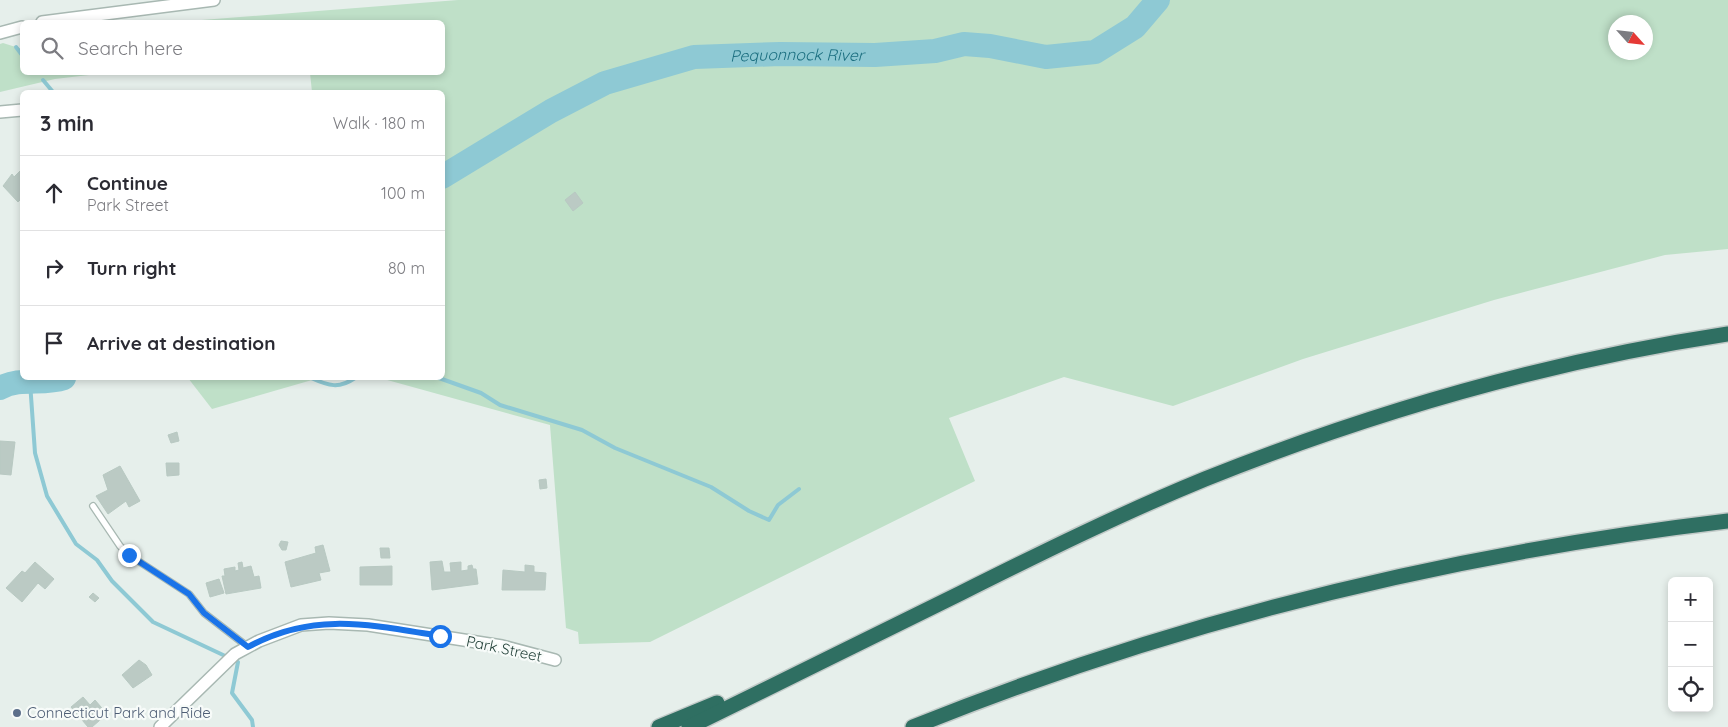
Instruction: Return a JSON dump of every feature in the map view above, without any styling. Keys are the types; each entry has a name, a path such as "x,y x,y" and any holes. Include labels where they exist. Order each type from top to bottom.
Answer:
{"highway":[{"path":"689,727 1110,520 1202,480 1387,414 1529,374 1624,352 1728,334"},
{"path":"913,727 1105,657 1203,627 1317,596 1532,549 1728,521"},
{"path":"659,727 846,650"}],"street":[{"path":"58,20 214,0"},
{"path":"0,33 20,28"},
{"path":"0,112 20,110"},
{"name":"Park Street","path":"160,727 235,654 301,625 328,623 368,625 502,646 555,660"}],"lane":[{"path":"93,506 120,546 129,555 189,594 204,613 248,647"}],"green space":[{"path":"458,0 1728,0 1728,249 1665,255 1494,300 1303,359 1173,406 1064,377 949,418 975,481 650,642 579,644 578,632 566,628 550,425 387,380 445,380 445,90 312,90 310,75 445,75 445,20 202,20"},
{"path":"3,43 20,48 20,75 89,75 55,79 0,92 0,44"},
{"path":"190,380 312,380 212,409"}],"building":[{"path":"20,171 20,200 18,202 3,186 12,174 14,177"},
{"path":"575,192 583,203 573,211 565,200"},
{"path":"177,432 179,441 171,443 168,435"},
{"path":"0,441 15,442 11,475 0,474"},
{"path":"166,463 179,463 179,475 167,476"},
{"path":"120,466 140,501 129,507 126,501 108,514 96,496 108,490 103,475"},
{"path":"546,479 547,488 540,489 539,480"},
{"path":"281,541 288,542 286,550 282,550 279,545"},
{"path":"323,545 330,571 319,573 321,580 291,587 285,562 316,553 315,547"},
{"path":"380,548 389,548 390,558 381,558"},
{"path":"442,561 444,572 451,572 450,563 461,562 461,571 468,570 468,566 472,565 473,569 476,569 478,584 432,590 430,562"},
{"path":"35,562 54,579 45,589 38,583 22,602 6,588 22,571 25,573"},
{"path":"242,562 243,568 251,566 254,577 259,576 261,588 226,594 222,576 225,576 224,569 235,567 235,571 239,570 238,563"},
{"path":"525,565 534,566 534,572 546,573 545,590 502,590 503,570 525,572"},
{"path":"392,566 392,585 360,585 360,567"},
{"path":"219,579 224,593 210,597 206,583"},
{"path":"93,593 99,598 95,602 89,597"},
{"path":"139,660 146,665 152,675 133,688 122,675"},
{"path":"83,697 90,705 95,700 107,714 92,727 88,727 71,707"}],"waterway":[{"name":"Pequonnock River","path":"445,175 551,111 605,83 694,57 780,54 875,55 935,51 964,44 990,46 1046,57 1095,52 1135,27 1158,0"},
{"path":"16,47 20,52"},
{"path":"43,80 51,90"},
{"name":"Pequonnock River","path":"0,388 15,383 56,380"},
{"path":"316,380 334,385 344,384 351,380"},
{"path":"445,380 481,393 500,405 582,430 615,448 711,487 749,511 769,520 778,505 799,489"},
{"path":"30,382 35,453 47,496 76,544 97,560 112,581 153,622 238,662 232,693 252,720 253,727"}],"place":[{"name":"Connecticut Park and Ride","path":"17,713"}],"route":[{"path":"129,555 189,594 204,613 248,647 301,625 328,623 368,625 440,636"}]}
